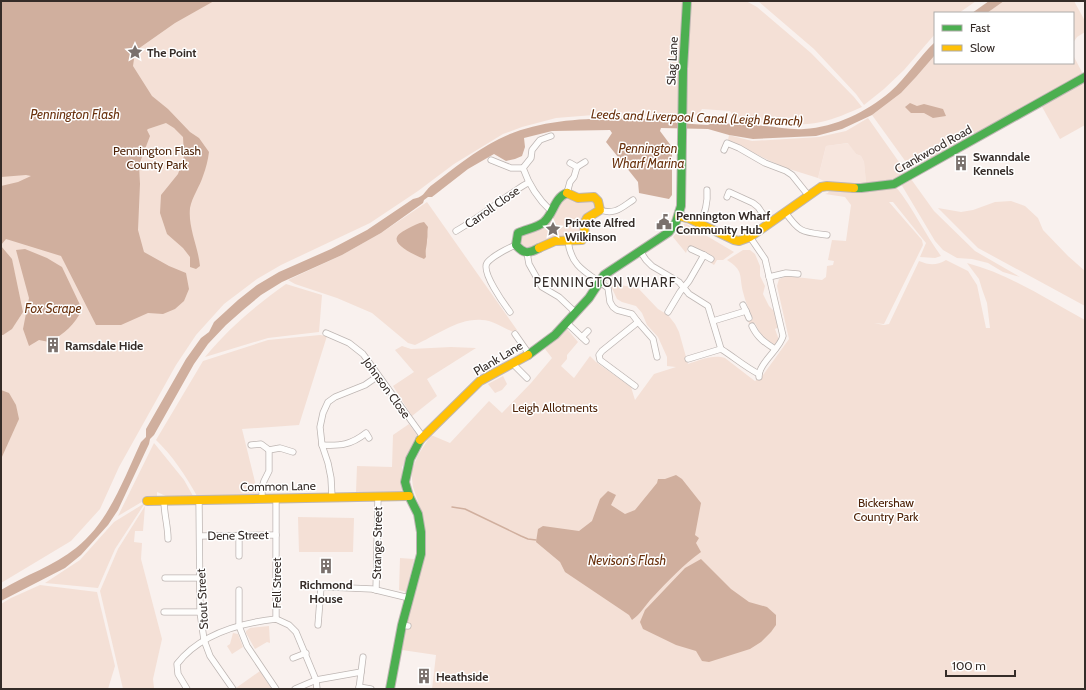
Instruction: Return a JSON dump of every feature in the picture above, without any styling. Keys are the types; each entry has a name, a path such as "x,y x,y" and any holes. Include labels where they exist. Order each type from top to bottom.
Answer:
{"street":[{"name":"Slag Lane","path":"680,216 683,69 687,1"},
{"name":"Crankwood Road","path":"750,237 821,187 861,188 894,184 1085,77"},
{"path":"491,160 511,168 522,168 531,158 532,150 540,140 551,136"},
{"path":"724,150 727,143 765,163 786,171 792,175 808,195"},
{"path":"567,193 577,167 585,162"},
{"path":"570,163 577,167"},
{"path":"522,168 528,183 551,211"},
{"name":"Carroll Close","path":"456,231 480,216 521,186 528,183"},
{"path":"700,224 707,206 707,190"},
{"path":"729,192 753,203 758,207 769,223"},
{"path":"567,193 579,198 591,196 599,202 600,210 585,220 584,224 586,233 581,241 560,240 549,242 532,252 527,253 521,251 516,245 516,237 518,233 538,226 547,219 559,197 563,194 567,193"},
{"path":"600,210 609,213 614,212 633,200"},
{"path":"708,200 715,200"},
{"path":"785,212 800,230 827,235"},
{"path":"640,251 652,266 679,282 690,294 708,306 721,349 759,376 783,336 763,256 750,237 740,241 734,240 690,219 680,216"},
{"name":"Plank Lane","path":"390,689 405,626 409,598 421,554 422,543 418,514 409,496 406,482 410,459 423,437 480,381 529,354 547,342 576,313 589,298 599,281 609,271 673,229 680,216"},
{"path":"568,241 572,258 584,271 608,288 610,302 613,307 617,310 632,314 653,339 657,357"},
{"path":"510,312 507,304 488,278 486,264 493,257 516,245"},
{"path":"691,249 711,259"},
{"path":"527,253 529,264 542,288 559,298 576,313"},
{"path":"668,312 683,287 689,281 704,255"},
{"path":"769,277 786,273 798,274"},
{"path":"743,305 749,318"},
{"path":"713,321 746,311"},
{"path":"635,386 600,360 599,355 638,322"},
{"path":"567,323 584,339 588,331"},
{"path":"752,326 763,341 775,349"},
{"name":"Johnson Close","path":"326,333 348,342 363,354 423,437"},
{"path":"515,334 529,354"},
{"path":"688,359 721,349"},
{"path":"512,363 527,378"},
{"path":"332,497 331,478 322,445 320,427 323,413 328,402 335,397 378,376"},
{"path":"322,445 345,445 355,441 366,433 369,438"},
{"path":"251,445 261,444 269,450 280,448 293,452"},
{"path":"262,499 262,488 269,471 269,450"},
{"name":"Strange Street","path":"376,590 378,496"},
{"name":"Common Lane","path":"147,501 409,496"},
{"name":"Fell Street","path":"276,498 276,619 289,625 296,632 316,680 317,689"},
{"name":"Stout Street","path":"199,500 200,612 204,640 210,656 233,689"},
{"path":"164,501 164,515 168,527 169,539"},
{"path":"239,535 239,556"},
{"name":"Dene Street","path":"200,536 276,535"},
{"path":"164,578 200,578"},
{"path":"305,586 376,590 409,598"},
{"path":"318,625 321,587"},
{"path":"239,590 239,626 247,646 276,689"},
{"path":"164,612 200,612"},
{"path":"187,689 178,674 177,664 185,654 204,640 239,626 276,619"},
{"path":"293,658 306,653"},
{"path":"363,657 359,688 371,689"},
{"path":"295,689 316,680 361,672"}],"shaded area":[{"path":"849,143 856,154 861,156 864,162 866,183 838,184 826,182 818,178 826,146"}],"green space":[{"name":"Pennington Flash County Park","path":"1,1 683,1 678,117 606,114 556,118 522,127 503,134 454,164 418,191 370,223 281,265 257,279 224,304 196,335 176,365 119,467 100,509 71,541 1,583"},
{"path":"689,1 746,1 757,7 811,53 862,107 842,116 810,124 778,124 736,120 730,111 702,109 698,115 685,115"},
{"path":"758,1 976,1 960,12 934,12 934,35 904,70 864,105 856,94 814,49"},
{"path":"1004,1 1074,1 1085,21 1085,32 1077,37 1074,42 1074,12 988,12"},
{"path":"934,56 934,64 1074,64 1074,57 1083,74 911,169 872,115 901,93"},
{"path":"1085,82 1085,125 1060,139 1041,105"},
{"path":"868,118 906,172 894,179 866,183 864,162 861,156 856,154 848,143 826,146 818,178 786,168 728,140 729,135 752,141 819,137 846,131"},
{"path":"911,179 934,211 975,251 1020,277 1003,272 988,263 972,259 957,258 943,250 935,241 901,184"},
{"name":"Bickershaw Country Park","path":"896,187 941,256 935,258 920,257 926,243 893,202 889,202 922,240 923,245 884,324 874,323 884,325 889,324 919,261 932,264 946,260 968,271 977,285 986,328 990,328 987,303 979,279 967,263 1013,280 1085,320 1085,689 432,689 436,655 402,650 407,621 426,550 423,516 413,487 412,470 418,455 431,435 450,443 489,401 502,413 531,383 552,358 545,349 567,329 578,342 567,355 567,359 561,366 574,378 590,356 631,387 635,400 654,374 676,367 667,366 667,357 658,337 647,325 642,313 636,306 617,299 608,280 613,277 620,285 638,288 658,309 668,315 679,332 688,364 711,357 725,358 755,381 763,375 789,339 777,286 779,279 787,276 822,280 826,277 827,266 833,265 834,261 828,260 832,240 846,241 851,205 845,197 825,194 829,191 833,191 834,189"},
{"path":"564,196 592,198 597,206 583,237 532,250 524,250 518,241 521,233 532,231"},
{"path":"1011,201 1025,206 1038,218 1043,230 1085,271 1085,306 978,248 938,208 961,212 973,210 995,202"},
{"path":"427,202 517,330 513,332 490,321 473,320 447,328 415,345 408,343 372,313 288,280 342,255 381,233"},
{"path":"685,223 734,252 723,260 717,260 714,265 711,263 713,258 696,248 688,247 686,253 673,237"},
{"path":"743,250 750,250 755,254 760,266 760,276 765,286 763,294 769,306 775,312 779,327 775,329 779,340 775,345 765,340 755,323 750,325 748,321 753,319 747,306 740,274 736,267 727,260"},
{"path":"286,284 322,295 319,332 268,338 205,357 223,336"},
{"path":"320,335 327,336 299,425 242,429 258,494 197,496 168,452 156,440 203,361 268,340"},
{"path":"402,346 411,349 451,347 476,348 427,379 437,396 412,416 393,386 414,372 395,350"},
{"path":"503,376 507,384 502,390 495,393 488,384"},
{"path":"409,424 419,437 402,467 402,492 356,492 357,466 392,467 393,435"},
{"path":"154,443 184,480 193,496 168,497 157,492 157,497 145,500 118,516"},
{"path":"145,503 115,549 98,588 45,583 80,560 114,522"},
{"path":"145,506 143,531 135,531 134,542 142,543 141,559 162,639 153,679 154,688 123,689 100,591 118,549"},
{"path":"298,517 354,518 353,552 299,552"},
{"path":"400,558 414,559 406,592 399,590"},
{"path":"40,585 97,592 115,666 108,689 1,689 1,604"},
{"path":"269,626 270,643 267,642 255,649 246,631 250,628"},
{"path":"233,633 238,634 243,647 232,654 227,646 230,644"},
{"path":"260,671 272,689 236,688"}],"water":[{"name":"Pennington Flash","path":"1,1 214,1 175,23 138,49 135,52 133,66 152,96 168,109 190,132 199,138 209,152 204,173 190,208 190,223 200,266 196,269 190,267 190,257 183,248 167,234 160,213 161,195 178,174 184,156 183,137 174,128 166,123 147,130 150,136 139,165 140,184 138,230 144,252 169,266 186,273 189,289 184,301 175,309 163,314 148,313 121,325 96,325 61,256 6,239 1,245 1,186 18,182 31,176 1,177"},
{"path":"989,1 1004,1 988,12 973,12"},
{"name":"Leeds and Liverpool Canal (Leigh Branch)","path":"934,43 934,56 901,93 872,115 842,129 816,136 753,139 729,135 708,129 661,128 660,131 672,147 672,195 669,199 639,193 638,182 606,142 612,133 610,130 552,131 524,138 525,147 522,156 506,161 494,154 468,169 432,197 428,197 423,203 381,233 342,255 282,282 261,295 226,325 208,344 194,364 154,435 150,439 118,510 108,525 81,555 65,568 1,601 1,590 58,560 76,548 98,526 122,485 141,442 146,437 146,429 186,359 201,338 209,332 214,322 257,285 279,272 331,249 367,230 413,199 422,195 429,187 490,144 518,131 539,125 583,119 670,120 675,121 676,123 708,125 744,124 794,129 816,128 839,122 871,106 890,92"},
{"path":"910,103 917,106 924,104 943,109 946,116 933,118 924,113 911,113 905,107"},
{"path":"424,222 428,227 426,257 424,259 402,247 397,240 397,237 407,229"},
{"path":"1,246 12,259 23,312 12,329 3,335 1,335"},
{"name":"Fox Scrape","path":"25,249 47,258 62,267 82,309 76,320 60,336 49,342 39,340 29,346 23,329 29,298 16,250"},
{"path":"1,390 9,393 16,405 19,419 1,459"},
{"name":"Nevison's Flash","path":"676,475 682,479 701,503 695,535 699,538 696,543 701,552 676,573 632,620 629,615 565,572 560,562 536,542 538,529 543,526 579,531 592,521 600,499 608,491 616,495 611,505 625,514 635,510 657,483 658,479 665,479"},
{"name":"Nevison's Flash","path":"701,559 731,589 749,602 767,607 776,615 776,625 761,642 750,649 709,662 702,661 696,651 676,645 643,629 640,622 645,610 685,568"}],"waterway":[{"path":"452,507 465,509 521,536 536,540"}],"traffic: fast":[{"path":"528,355 555,335 589,298 604,275 669,232 676,222 681,206 683,69 687,1"},
{"path":"854,188 894,184 1085,77"},
{"path":"539,248 529,252 521,250 516,245 518,233 538,226 544,222 559,198 567,193"},
{"path":"390,689 402,625 421,554 421,532 418,514 409,496 405,482 410,459 420,440"}],"traffic: slow":[{"path":"679,216 690,219 739,241 750,237 821,187 854,188"},
{"path":"539,248 555,241 582,240 585,236 584,224 587,218 600,210 598,201 594,197 578,198 567,193"},
{"path":"420,440 480,381 528,355"},
{"path":"147,501 409,496"}],"place":[{"name":"The Point","path":"135,52"},
{"name":"Swanndale Kennels","path":"961,163"},
{"name":"Pennington Wharf Community Hub","path":"664,222"},
{"name":"Private Alfred Wilkinson","path":"553,229"},
{"name":"Ramsdale Hide","path":"53,345"},
{"name":"Richmond House","path":"326,566"},
{"name":"Heathside","path":"424,676"}],"district":[{"name":"PENNINGTON WHARF","path":"605,282"}],"water label":[{"name":"Pennington Wharf Marina","path":"648,156"}],"park label":[{"name":"Leigh Allotments","path":"555,407"}]}
